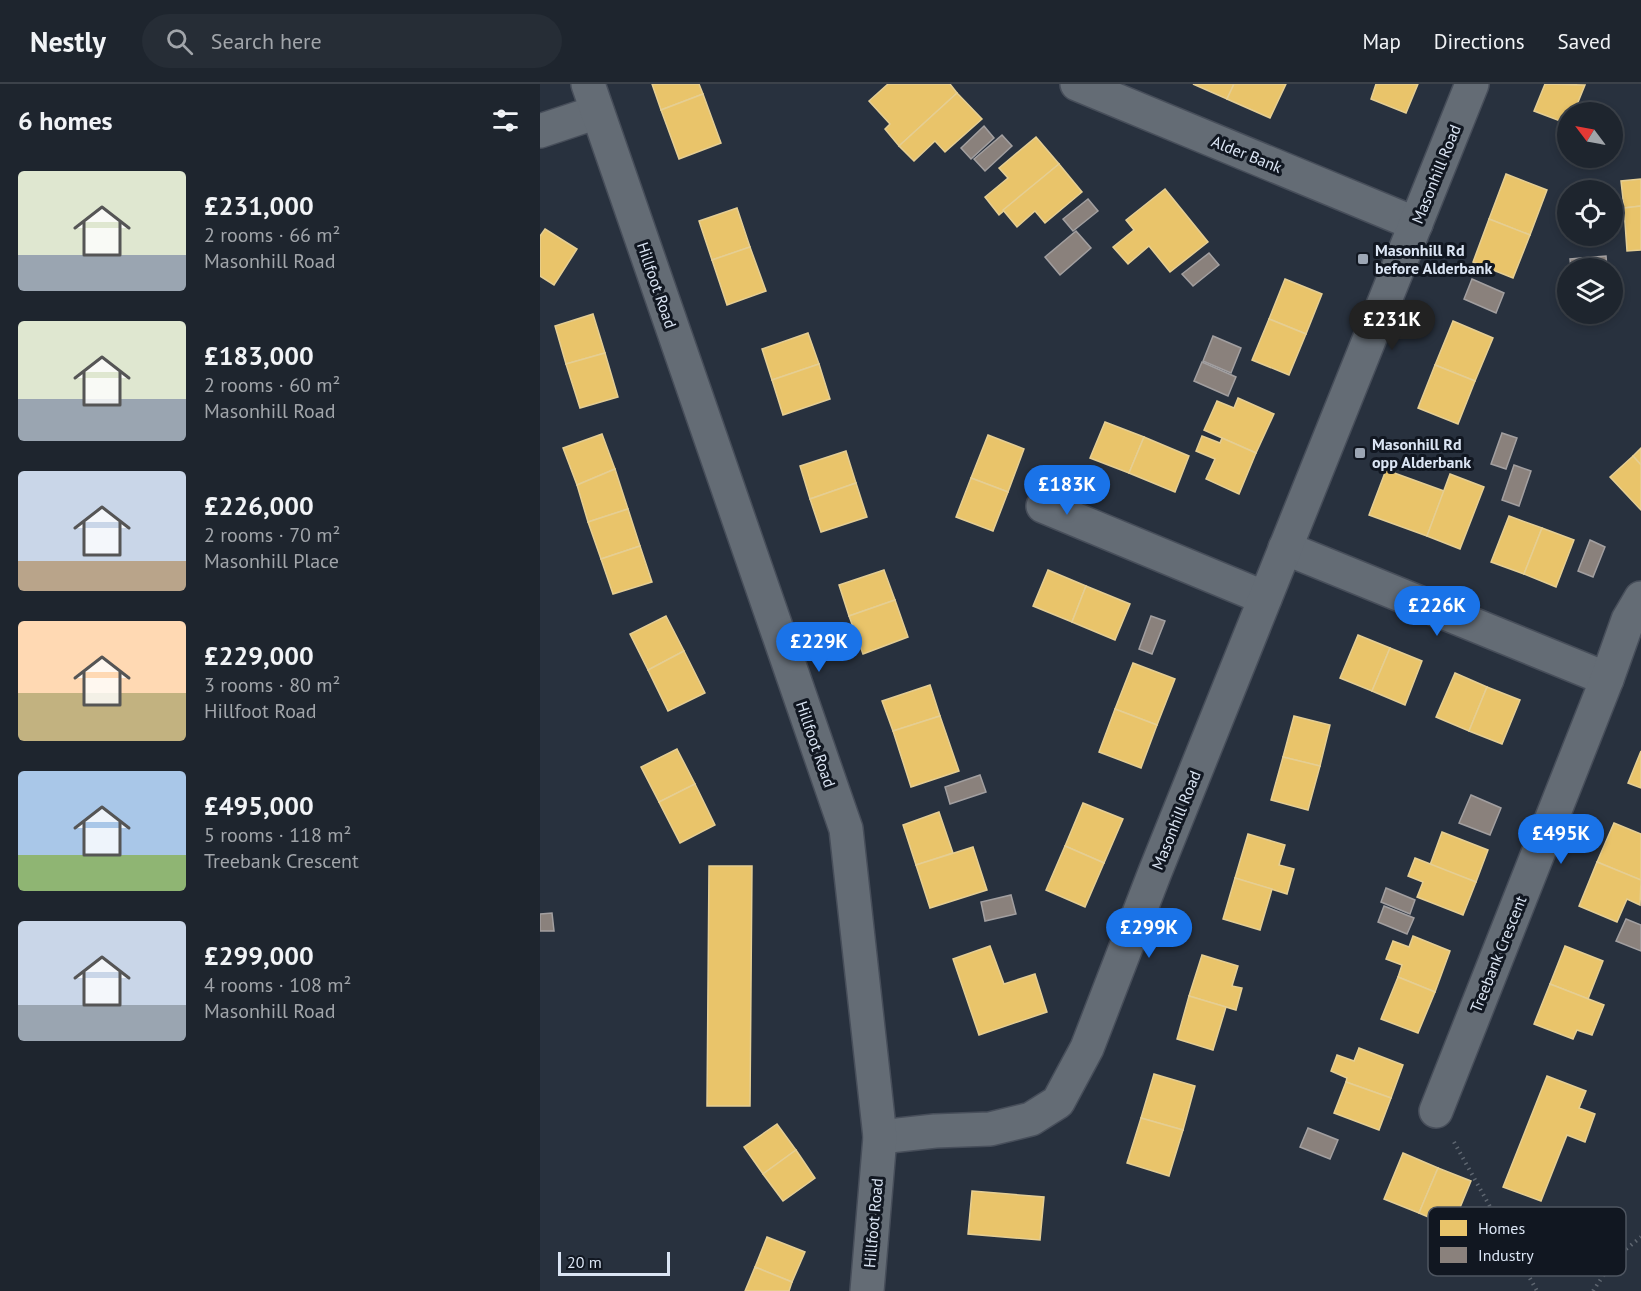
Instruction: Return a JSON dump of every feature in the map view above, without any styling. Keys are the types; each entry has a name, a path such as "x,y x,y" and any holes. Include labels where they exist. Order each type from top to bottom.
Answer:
{"street":[{"name":"Alder Bank","path":"1077,84 1416,224"},
{"name":"Masonhill Road","path":"880,1137 935,1131 990,1129 1032,1119 1058,1102 1087,1048 1472,84"},
{"path":"540,131 593,98"},
{"name":"Hillfoot Road","path":"593,98 846,829 880,1137 867,1291"},
{"path":"1043,507 1265,598"},
{"path":"1285,548 1607,679"},
{"name":"Treebank Crescent","path":"1436,1111 1607,679 1628,620 1641,598"}],"path":[{"path":"1436,1111 1490,1207"},
{"path":"1626,1249 1641,1237"},
{"path":"1529,1276 1537,1291"},
{"path":"1593,1291 1603,1276"}],"building: Homes":[{"path":"652,84 699,84 703,94 661,110"},
{"path":"888,84 950,84 957,93 899,146 885,129 890,124 869,101"},
{"path":"1193,84 1234,84 1227,99"},
{"path":"1234,84 1286,84 1270,118 1227,99"},
{"path":"1376,84 1418,84 1406,113 1371,99"},
{"path":"1545,84 1585,85 1578,102 1557,102 1557,120 1534,111"},
{"path":"957,93 982,119 945,152 935,141 914,161 899,146"},
{"path":"703,94 721,143 679,159 661,110"},
{"path":"1036,137 1059,164 999,215 985,197 1008,178 999,168"},
{"path":"1059,164 1082,192 1045,223 1035,211 1017,227 1003,210"},
{"path":"1506,174 1547,190 1530,235 1489,219"},
{"path":"1641,179 1641,206 1624,208 1623,181"},
{"path":"1165,189 1208,242 1170,272 1149,246 1128,264 1113,247 1134,230 1126,220"},
{"path":"1641,206 1641,250 1627,251 1624,208"},
{"path":"737,208 750,247 712,260 699,221"},
{"path":"1489,219 1530,235 1513,278 1473,262"},
{"path":"545,229 577,249 554,285 540,276 540,236"},
{"path":"750,247 766,291 727,305 712,260"},
{"path":"1285,279 1322,294 1306,334 1269,319"},
{"path":"593,314 605,353 566,364 555,326"},
{"path":"1269,319 1306,334 1289,375 1252,360"},
{"path":"1453,321 1493,338 1475,381 1435,365"},
{"path":"808,333 819,364 772,380 762,349"},
{"path":"605,353 618,397 580,408 566,364"},
{"path":"819,364 830,399 783,415 772,380"},
{"path":"1435,365 1475,381 1458,424 1418,408"},
{"path":"1238,398 1274,414 1256,453 1204,430 1217,401 1234,408"},
{"path":"1105,422 1144,437 1129,473 1090,458"},
{"path":"602,434 615,469 577,485 563,448"},
{"path":"988,435 1024,449 1008,492 971,478"},
{"path":"1202,436 1220,443 1222,438 1256,453 1239,494 1206,479 1215,459 1196,451"},
{"path":"1144,437 1189,456 1175,492 1129,473"},
{"path":"1641,448 1641,465 1633,456"},
{"path":"846,451 856,483 810,499 800,466"},
{"path":"1633,456 1641,465 1641,510 1610,477"},
{"path":"615,469 628,509 588,522 577,485"},
{"path":"1386,470 1444,491 1427,536 1369,515"},
{"path":"1450,474 1484,487 1460,549 1427,536"},
{"path":"971,478 1008,492 993,531 956,517"},
{"path":"856,483 867,517 821,532 810,499"},
{"path":"628,509 640,546 601,559 588,522"},
{"path":"1509,516 1542,528 1524,574 1491,562"},
{"path":"1542,528 1574,540 1556,587 1524,574"},
{"path":"640,546 652,582 613,594 601,559"},
{"path":"884,570 895,600 849,616 839,585"},
{"path":"1048,570 1086,586 1072,622 1033,606"},
{"path":"1086,586 1130,604 1115,640 1072,622"},
{"path":"895,600 908,637 863,654 849,616"},
{"path":"666,616 684,651 648,670 630,634"},
{"path":"1358,635 1390,648 1372,691 1340,678"},
{"path":"1390,648 1422,661 1405,705 1372,691"},
{"path":"684,651 705,693 668,711 648,670"},
{"path":"1133,663 1175,679 1157,725 1115,709"},
{"path":"1455,673 1487,687 1469,731 1436,717"},
{"path":"930,685 940,716 893,731 882,701"},
{"path":"1487,687 1520,700 1502,744 1469,731"},
{"path":"1115,709 1157,725 1141,768 1099,752"},
{"path":"940,716 959,771 911,787 893,731"},
{"path":"1294,716 1330,725 1320,766 1283,757"},
{"path":"677,749 695,784 659,802 641,767"},
{"path":"1641,751 1641,788 1628,783"},
{"path":"1283,757 1320,766 1308,810 1271,800"},
{"path":"695,784 715,825 680,843 659,802"},
{"path":"1083,803 1123,819 1104,863 1065,846"},
{"path":"939,812 953,853 916,865 903,825"},
{"path":"1614,823 1641,834 1641,880 1597,862"},
{"path":"1442,832 1488,850 1476,882 1430,865"},
{"path":"1248,834 1285,845 1279,865 1294,869 1287,894 1235,878"},
{"path":"1065,846 1104,863 1085,907 1046,890"},
{"path":"973,847 987,890 930,908 916,865"},
{"path":"1415,858 1476,882 1463,915 1417,897 1423,882 1408,876"},
{"path":"1597,862 1641,880 1640,905 1627,899 1617,922 1579,906"},
{"path":"709,866 752,866 750,1106 707,1106"},
{"path":"1235,878 1272,889 1260,930 1223,919"},
{"path":"1413,936 1450,951 1435,992 1398,977 1402,965 1386,959 1393,941 1409,947"},
{"path":"990,946 1004,984 1035,974 1047,1012 979,1035 953,959"},
{"path":"1565,946 1603,961 1588,999 1550,984"},
{"path":"1202,955 1238,966 1232,986 1242,988 1236,1010 1189,996"},
{"path":"1398,977 1435,992 1418,1033 1381,1019"},
{"path":"1550,984 1604,1005 1592,1035 1577,1030 1573,1039 1534,1024"},
{"path":"1189,996 1226,1007 1213,1050 1177,1039"},
{"path":"1359,1048 1403,1065 1391,1098 1346,1082 1347,1078 1331,1071 1337,1055 1354,1061"},
{"path":"1154,1074 1195,1086 1183,1130 1141,1118"},
{"path":"1547,1076 1586,1091 1579,1108 1595,1114 1585,1142 1567,1135 1541,1201 1503,1187"},
{"path":"1346,1082 1391,1098 1379,1130 1334,1113"},
{"path":"1141,1118 1183,1130 1169,1176 1127,1163"},
{"path":"777,1124 796,1150 763,1174 744,1147"},
{"path":"796,1150 815,1178 783,1201 763,1174"},
{"path":"1403,1153 1438,1168 1419,1213 1384,1199"},
{"path":"1438,1168 1471,1181 1460,1207 1428,1207 1428,1217 1419,1213"},
{"path":"972,1191 1044,1197 1040,1240 968,1234"},
{"path":"767,1237 805,1252 792,1282 755,1267"},
{"path":"755,1267 792,1282 789,1291 745,1291"}],"building: Industry":[{"path":"984,126 994,138 971,159 961,148"},
{"path":"1002,135 1012,146 985,171 974,159"},
{"path":"1088,199 1098,211 1073,231 1063,219"},
{"path":"1076,231 1091,248 1060,275 1045,257"},
{"path":"1209,253 1219,265 1193,286 1182,274"},
{"path":"1606,256 1606,258 1582,258"},
{"path":"1472,279 1504,293 1496,313 1464,299"},
{"path":"1213,336 1241,348 1231,373 1203,361"},
{"path":"1202,362 1236,377 1228,396 1194,381"},
{"path":"1502,433 1517,438 1506,469 1491,464"},
{"path":"1514,465 1531,471 1519,506 1502,500"},
{"path":"1590,540 1605,547 1593,577 1578,571"},
{"path":"1151,616 1165,621 1152,654 1139,649"},
{"path":"980,775 986,792 950,804 945,787"},
{"path":"1471,795 1501,808 1490,835 1459,823"},
{"path":"1386,888 1415,900 1410,914 1381,902"},
{"path":"1011,895 1016,914 985,921 981,902"},
{"path":"1384,906 1414,918 1407,934 1378,922"},
{"path":"552,913 554,931 540,931 540,914"},
{"path":"1626,919 1641,925 1641,951 1616,941"},
{"path":"1308,1128 1338,1140 1330,1159 1300,1147"}],"place":[{"name":"Masonhill Rd before Alderbank","path":"1363,259"},
{"name":"Masonhill Rd opp Alderbank","path":"1360,453"}]}
